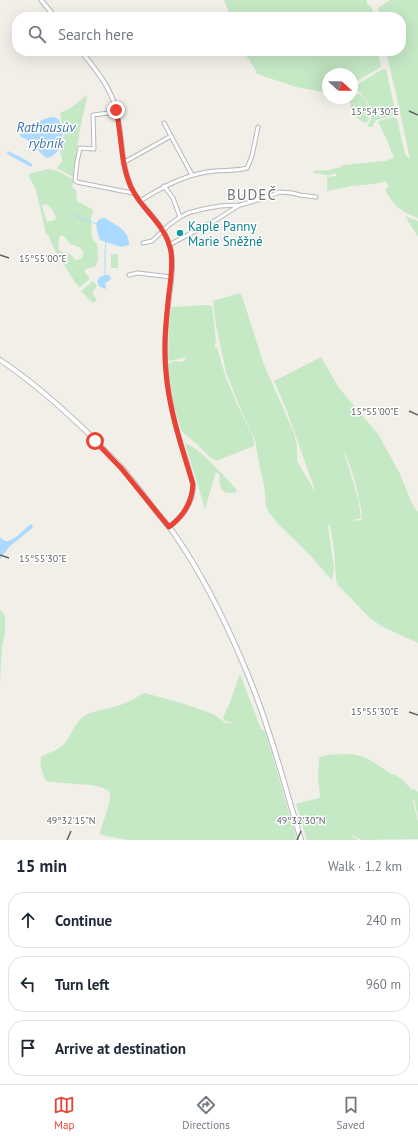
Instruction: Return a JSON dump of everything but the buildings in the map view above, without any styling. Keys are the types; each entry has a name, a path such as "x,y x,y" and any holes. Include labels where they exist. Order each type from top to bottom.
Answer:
{"main road":[{"path":"0,360 16,371 70,415 121,468 169,527 180,543 225,622 247,672 264,718 301,840"}],"street":[{"path":"41,0 51,12"},
{"path":"84,56 107,87 113,98 117,112 126,177 140,202 163,230 170,245 172,260 165,336 166,372 174,421 193,484 192,494 187,507 179,519 169,527"},
{"path":"117,112 93,115 94,149 80,148 77,162 76,180 77,182 134,193"},
{"path":"164,123 192,175"},
{"path":"140,202 164,186 192,175 219,170 237,170 247,168 252,156 258,127"},
{"path":"124,163 171,136"},
{"path":"164,186 173,198 180,217"},
{"path":"143,243 152,241 169,224 180,217 203,209 240,205 280,192 316,197"},
{"path":"170,245 240,205"},
{"path":"129,275 138,273 171,276"}],"green space":[{"path":"224,0 367,0 367,4 372,8 373,12 229,12"},
{"path":"390,0 418,0 418,218 402,211 392,201 385,190 388,187 387,181 327,191 327,177 336,176 336,173 327,176 314,173 313,171 328,170 341,167 342,165 385,161 394,158 378,122 394,117 397,119 405,155 410,159 387,56 406,56 406,12 378,12 378,8"},
{"path":"246,56 379,56 381,67 358,80 358,68 322,68 322,92 296,87 257,74"},
{"path":"386,69 396,115 376,120 372,127 368,127 371,118 371,111 367,100 358,92 358,84 381,70"},
{"path":"358,94 365,99 369,107 369,120 367,123 356,117 350,104 358,104"},
{"path":"86,95 87,97 80,129 73,177 57,168 62,162 60,153 64,135 60,113 74,106"},
{"path":"48,169 58,171 74,180 72,187 76,190 77,201 93,210 93,214 91,216 92,237 97,244 98,260 95,267 85,269 85,273 89,280 80,287 76,284 55,250 48,235 46,234 36,190 28,175","holes":["45,204 48,205 53,211 56,217 55,220 47,222 42,206","61,235 64,236 70,244 81,249 84,253 81,259 75,260 68,253 65,254 58,249"]},
{"path":"405,216 418,221 418,237"},
{"path":"111,254 118,254 118,268 111,268"},
{"path":"93,281 97,286 92,293 97,300 93,303 81,291"},
{"path":"241,293 264,365 294,433 297,447 297,461 316,493 287,411 274,381 321,357 339,388 378,434 399,472 412,504 418,512 418,643 381,626 370,618 338,585 336,580 334,549 330,525 328,525 334,569 332,580 269,513 266,506 264,485 255,440 240,408 226,372 216,325 213,301","holes":["343,449 358,493 362,520 349,521 361,518 358,498"]},
{"path":"207,305 212,307 216,342 215,348 217,348 226,378 254,442 254,446 216,461 182,432 174,406 168,365 169,363 175,361 184,361 186,357 170,361 168,358 169,322 172,307"},
{"path":"185,443 198,451 212,464 237,490 236,492 226,493 222,489 220,484 220,475 216,472 205,509"},
{"path":"0,609 5,616 5,633 2,646 0,685"},
{"path":"240,674 261,729 265,731 297,840 128,840 101,835 101,829 110,800 108,791 96,786 46,781 43,775 41,757 62,746 82,718 94,712 125,703 145,693 213,714 226,723 237,724 225,721 223,718"},
{"path":"350,754 371,761 400,778 412,790 412,788 418,792 418,817 414,799 413,801 418,822 418,839 362,840 348,833 358,840 307,840 296,804 319,798 319,758 322,756"}],"water":[{"name":"Rathausův rybník","path":"50,117 58,120 62,127 62,144 56,153 47,158 29,141 20,136 20,134 40,121"},
{"path":"8,151 32,164 32,166 31,167 9,155 7,153"},
{"path":"105,218 121,228 127,235 129,245 121,247 100,240 96,226 98,220"},
{"path":"109,275 111,278 105,283 105,289 99,286 97,281 100,277"},
{"path":"31,524 33,527 9,547 0,559 0,537 5,541 12,540"}],"waterway":[{"path":"73,215 97,224"},
{"path":"105,276 106,242"}],"place":[{"name":"Kaple Panny Marie Sněžné","path":"180,233"}],"district":[{"name":"BUDEČ","path":"252,195"}],"route":[{"path":"95,441 121,468 169,527 185,512 192,494 193,484 174,421 166,372 165,336 172,268 171,252 163,230 136,197 126,177 116,110"}]}
